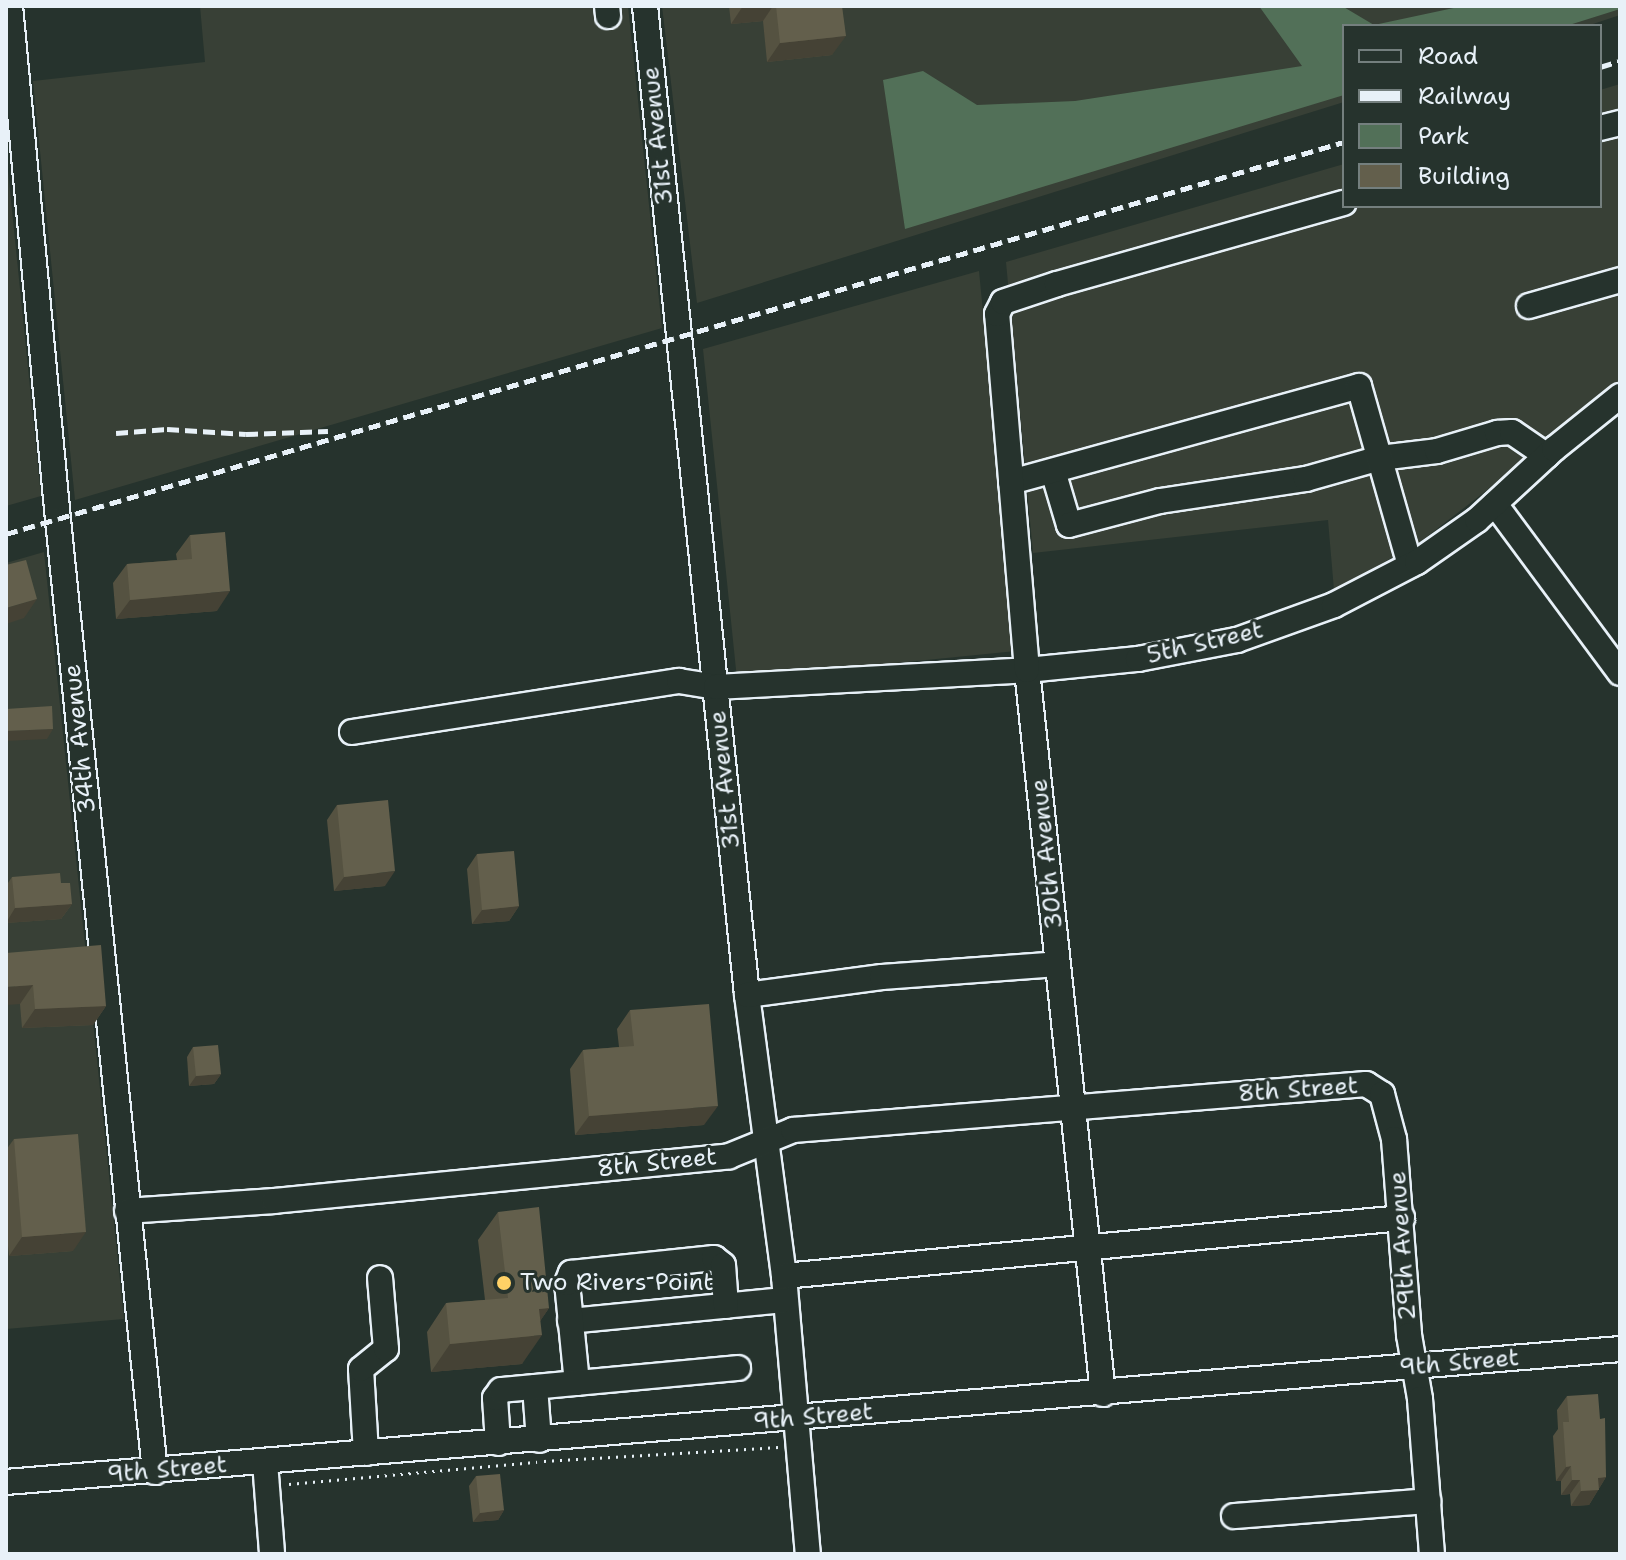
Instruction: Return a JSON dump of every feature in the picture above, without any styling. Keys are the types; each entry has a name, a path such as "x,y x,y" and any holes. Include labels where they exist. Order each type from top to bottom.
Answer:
{"street":[{"name":"34th Avenue","path":"10,6 155,1472"},
{"name":"31st Avenue","path":"645,6 747,995 798,1419 807,1554"},
{"name":"30th Avenue","path":"1103,1394 1027,670 997,314 1003,302 1057,284 1342,204"},
{"path":"1529,306 1620,280"},
{"path":"1011,482 1359,386 1410,565"},
{"name":"5th Street","path":"352,732 679,681 695,681 716,687 1027,670 1138,659 1237,640 1334,605 1410,565 1477,520 1547,456 1620,396"},
{"path":"1053,471 1069,525 1160,501 1306,479 1380,458 1437,451 1497,433 1512,432 1547,456"},
{"path":"1495,504 1620,673"},
{"path":"747,995 882,977 1058,964"},
{"name":"8th Street","path":"127,1211 274,1201 729,1156 793,1130 1350,1083 1373,1086"},
{"name":"29th Avenue","path":"1373,1086 1386,1103 1394,1139 1432,1554"},
{"path":"570,1321 726,1306 784,1288 1088,1250 1402,1218"},
{"path":"577,1383 567,1276 571,1273 714,1258 723,1265 726,1306"},
{"path":"366,1453 361,1369 386,1349 380,1278"},
{"name":"9th Street","path":"6,1482 1620,1349"},
{"path":"498,1443 497,1392 738,1368"},
{"path":"535,1387 539,1440"},
{"path":"265,1462 272,1554"},
{"path":"1234,1516 1428,1501"}],"path":[{"path":"289,1498 288,1484 768,1445 782,1450"}],"shaded area":[{"path":"200,6 628,6 662,328 75,500 33,81 205,62"},
{"path":"662,6 1620,6 1620,15 1593,24 1342,24 1342,103 697,303"},
{"path":"1620,84 1620,387 1420,542 1334,590 1328,520 1033,553 1006,262 1342,165 1342,208 1602,208 1602,89"},
{"path":"6,151 41,496 6,506"},
{"path":"979,271 1016,651 737,679 703,349"},
{"path":"44,552 124,1319 6,1329 6,563"}],"green space":[{"path":"1259,6 1342,6 1372,24 1342,24 1342,96 905,229 883,80 923,71 977,105 1075,101 1302,66"},
{"path":"1463,6 1620,6 1620,9 1572,24 1379,24"}],"building":[{"path":"776,6 842,6 846,36 780,43"},
{"path":"225,532 230,591 130,600 127,564 192,559 190,535"},
{"path":"26,560 37,599 6,608 6,565"},
{"path":"52,706 53,729 6,731 6,709"},
{"path":"388,800 395,871 344,877 337,805"},
{"path":"514,851 519,906 482,910 477,854"},
{"path":"60,873 61,883 70,883 72,904 15,908 12,877"},
{"path":"101,945 106,1006 35,1009 33,985 6,987 6,953"},
{"path":"709,1004 718,1106 589,1116 583,1050 634,1046 630,1010"},
{"path":"218,1045 221,1074 196,1076 193,1047"},
{"path":"78,1134 86,1232 22,1237 14,1139"},
{"path":"539,1207 549,1308 539,1309 542,1335 450,1344 446,1303 508,1298 498,1212"},
{"path":"1598,1394 1600,1419 1605,1418 1606,1477 1598,1478 1599,1490 1581,1491 1580,1480 1572,1480 1571,1466 1566,1467 1563,1422 1569,1422 1567,1396"},
{"path":"500,1474 504,1510 480,1513 476,1476"}],"railway":[{"path":"1602,66 1620,61"},
{"path":"6,534 1342,143"},
{"path":"116,433 167,429 246,434 328,431"}],"place":[{"name":"Two Rivers Point","path":"504,1283"}]}
